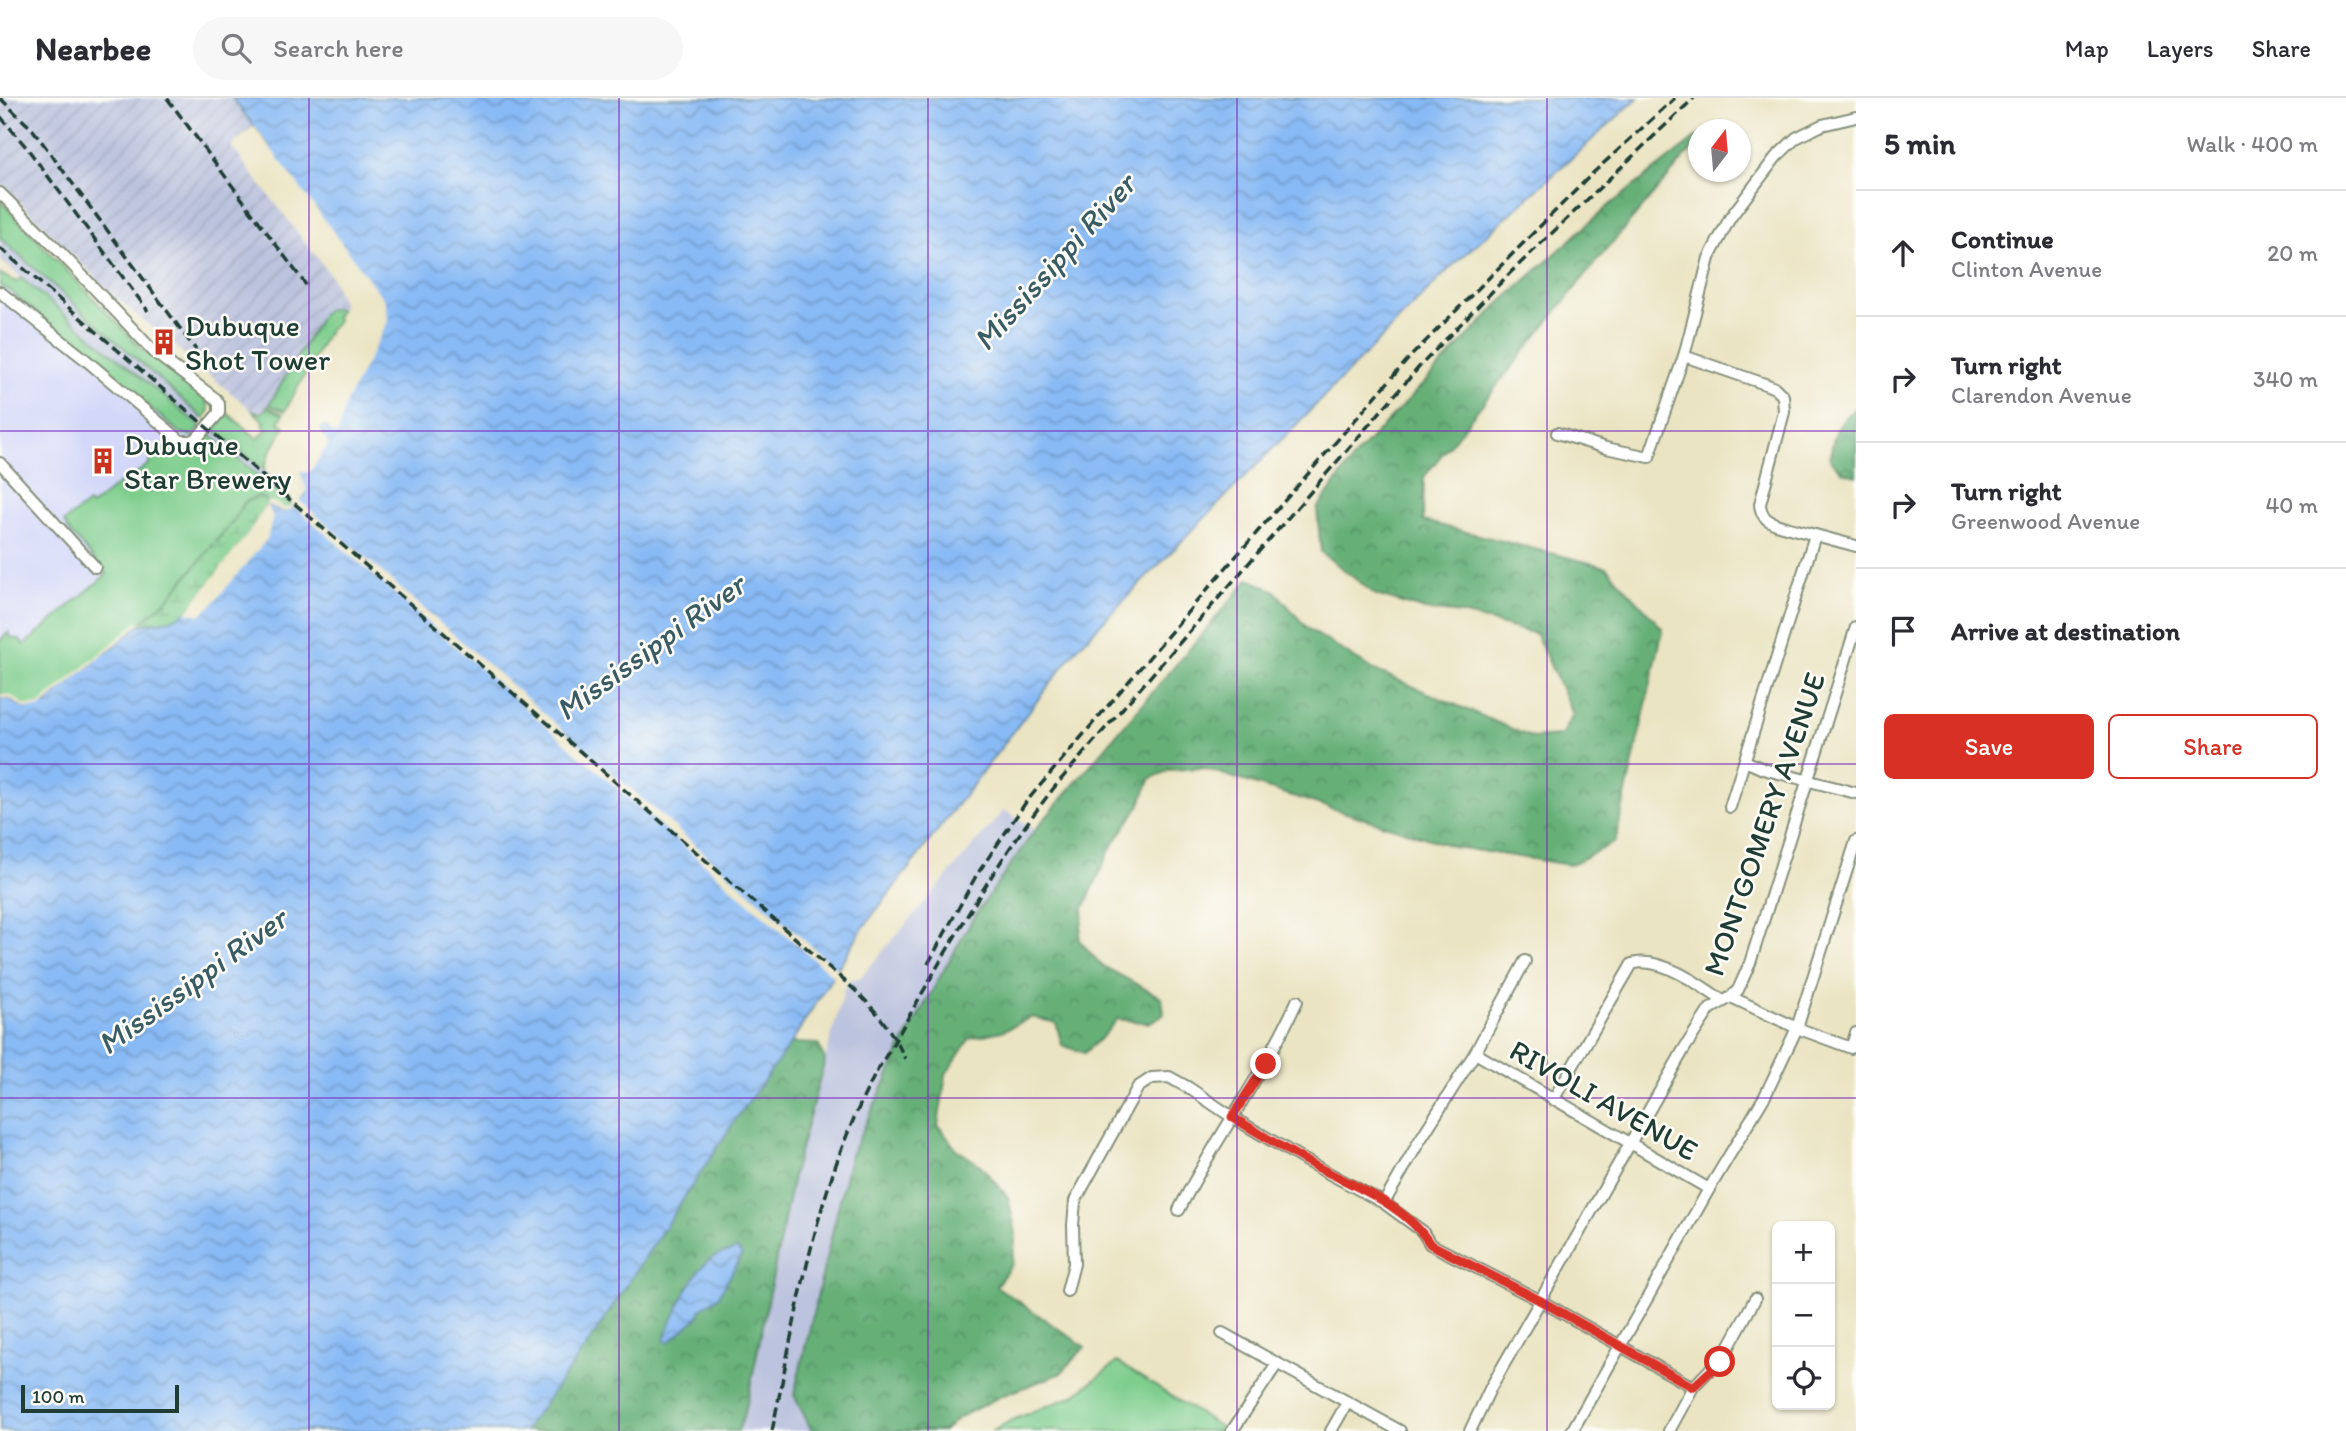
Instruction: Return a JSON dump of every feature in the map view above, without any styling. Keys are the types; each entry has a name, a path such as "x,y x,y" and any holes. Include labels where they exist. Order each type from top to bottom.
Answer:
{"street":[{"path":"1557,433 1606,449 1649,457 1684,356 1709,258 1730,218 1776,157 1796,138 1822,125 1856,117"},
{"path":"0,193 155,353 216,399 219,412 200,436 191,442 176,438 86,360 0,292"},
{"path":"1684,356 1775,388 1783,396 1784,412 1760,504 1765,518 1772,523 1856,546"},
{"path":"0,463 95,568"},
{"path":"1730,807 1815,535"},
{"name":"MONTGOMERY AVENUE","path":"1470,1431 1491,1387 1703,1018 1710,1009 1727,999 1742,981 1750,963 1856,626"},
{"path":"1745,761 1763,769 1856,793"},
{"path":"1573,1431 1709,1189 1765,1096 1797,1028 1856,841"},
{"path":"1384,1203 1475,1053 1525,961"},
{"path":"1553,1100 1632,964 1645,962 1691,978 1727,999 1851,1048 1856,1033"},
{"path":"1179,1210 1201,1166 1266,1064 1297,1001"},
{"name":"RIVOLI AVENUE","path":"1475,1053 1709,1189"},
{"path":"1068,1291 1074,1264 1075,1200 1135,1092 1152,1078 1169,1077 1306,1161 1384,1203 1422,1231 1430,1244 1541,1301 1693,1387"},
{"path":"1670,1431 1693,1387 1725,1354 1755,1300"},
{"path":"1222,1333 1400,1431"},
{"path":"1231,1431 1277,1364"},
{"path":"1331,1431 1347,1403"}],"shaded area":[{"path":"0,98 232,98 254,126 231,146 331,276 343,305 340,309 329,309 323,313 265,411 253,411 173,345 167,335 159,334 115,297 0,183"},
{"path":"0,238 204,419 199,425 0,260"},
{"path":"0,274 17,282 21,278 209,434 200,444 190,448 180,448 171,443 149,460 151,463 64,521 68,530 107,574 24,645 11,638 9,633 0,640"},
{"path":"215,429 286,489 281,495 210,435"},
{"path":"1004,810 1035,830 972,920 886,1079 794,1395 812,1431 735,1431 769,1259 845,987 850,980 859,979"}],"green space":[{"path":"1688,144 1688,154 1600,257 1424,477 1423,521 1606,567 1663,629 1615,842 1570,865 1455,847 1203,768 1170,770 1151,778 1139,806 1110,849 1084,908 1079,940 1101,965 1162,998 1164,1014 1149,1023 1117,1019 1084,1053 1062,1045 1056,1023 1032,1017 1002,1031 970,1038 946,1074 938,1125 956,1149 979,1164 1008,1197 1016,1233 1012,1264 996,1286 1085,1347 1060,1374 1001,1396 958,1418 944,1431 812,1431 794,1395 850,1157 907,1036 972,920 1035,830 1249,579 1274,590 1307,628 1372,669 1533,738 1561,736 1573,714 1536,634 1462,614 1425,610 1376,595 1321,552 1317,509 1355,456 1497,306 1606,208"},
{"path":"0,201 145,352 203,397 209,408 204,419 0,238"},
{"path":"0,274 17,282 21,278 201,427 192,436 179,432 9,290 0,286"},
{"path":"329,309 340,309 336,317 338,321 329,330 285,411 269,405 323,313"},
{"path":"267,407 283,414 279,423 285,426 269,454 264,470 213,428 227,413 258,439 267,429 263,425 265,422 253,411 262,413"},
{"path":"1856,408 1856,476 1843,472 1830,459 1837,430"},
{"path":"209,434 295,507 292,510 267,505 264,498 245,502 235,519 168,599 47,704 24,708 10,699 0,698 0,640 9,632 11,638 19,639 24,645 107,574 64,522 88,503 91,506 127,477 129,479 171,443 182,448 192,447"},
{"path":"259,496 267,501 260,520 173,629 53,698 168,599 235,519 245,502"},
{"path":"791,1043 818,1044 825,1060 794,1171 745,1413 738,1431 524,1431 590,1341 733,1123"},
{"path":"1117,1362 1227,1431 993,1431 1010,1421 1075,1395"}],"water":[{"name":"Mississippi River","path":"232,98 1638,98 1449,269 1079,646 862,929 791,1043 733,1123 590,1341 524,1431 0,1431 0,698 9,699 24,708 47,704 68,683 139,625 171,620 189,610 229,564 267,505 285,512 305,495 300,471 324,435 320,428 325,425 329,429 380,323 379,304"},
{"path":"737,1249 742,1255 718,1297 702,1308 697,1318 669,1342 664,1341 683,1297 697,1273 714,1257"}],"pier":[{"path":"254,126 385,301 387,310 388,321 345,405 338,434 334,434 325,425 320,428 328,445 309,473 300,471 307,491 300,501 840,971 835,978 295,507 285,512 267,505 273,517 267,539 210,607 199,615 186,612 247,535 267,502 290,507 302,493 301,481 293,466 307,441 319,434 317,426 324,422 328,424 378,314 373,300 245,134"},
{"path":"143,621 40,708 24,708 10,699 0,698 0,695 10,695 25,705 39,705 136,623"}],"railway":[{"path":"0,98 33,130 196,350"},
{"path":"167,98 306,285"},
{"path":"928,964 976,876 1026,802 1204,593 1410,357 1594,172 1675,98"},
{"path":"772,1431 811,1247 839,1157 856,1114 877,1071 1007,852 1057,784 1420,366 1511,272 1694,98"},
{"path":"0,116 27,148 148,311"},
{"path":"0,248 847,983 880,1018 905,1059"}],"place":[{"name":"Dubuque Shot Tower","path":"164,342"},
{"name":"Dubuque Star Brewery","path":"103,461"}],"route":[{"path":"1266,1064 1232,1117 1384,1203 1422,1231 1430,1244 1541,1301 1693,1387 1720,1362"}]}
